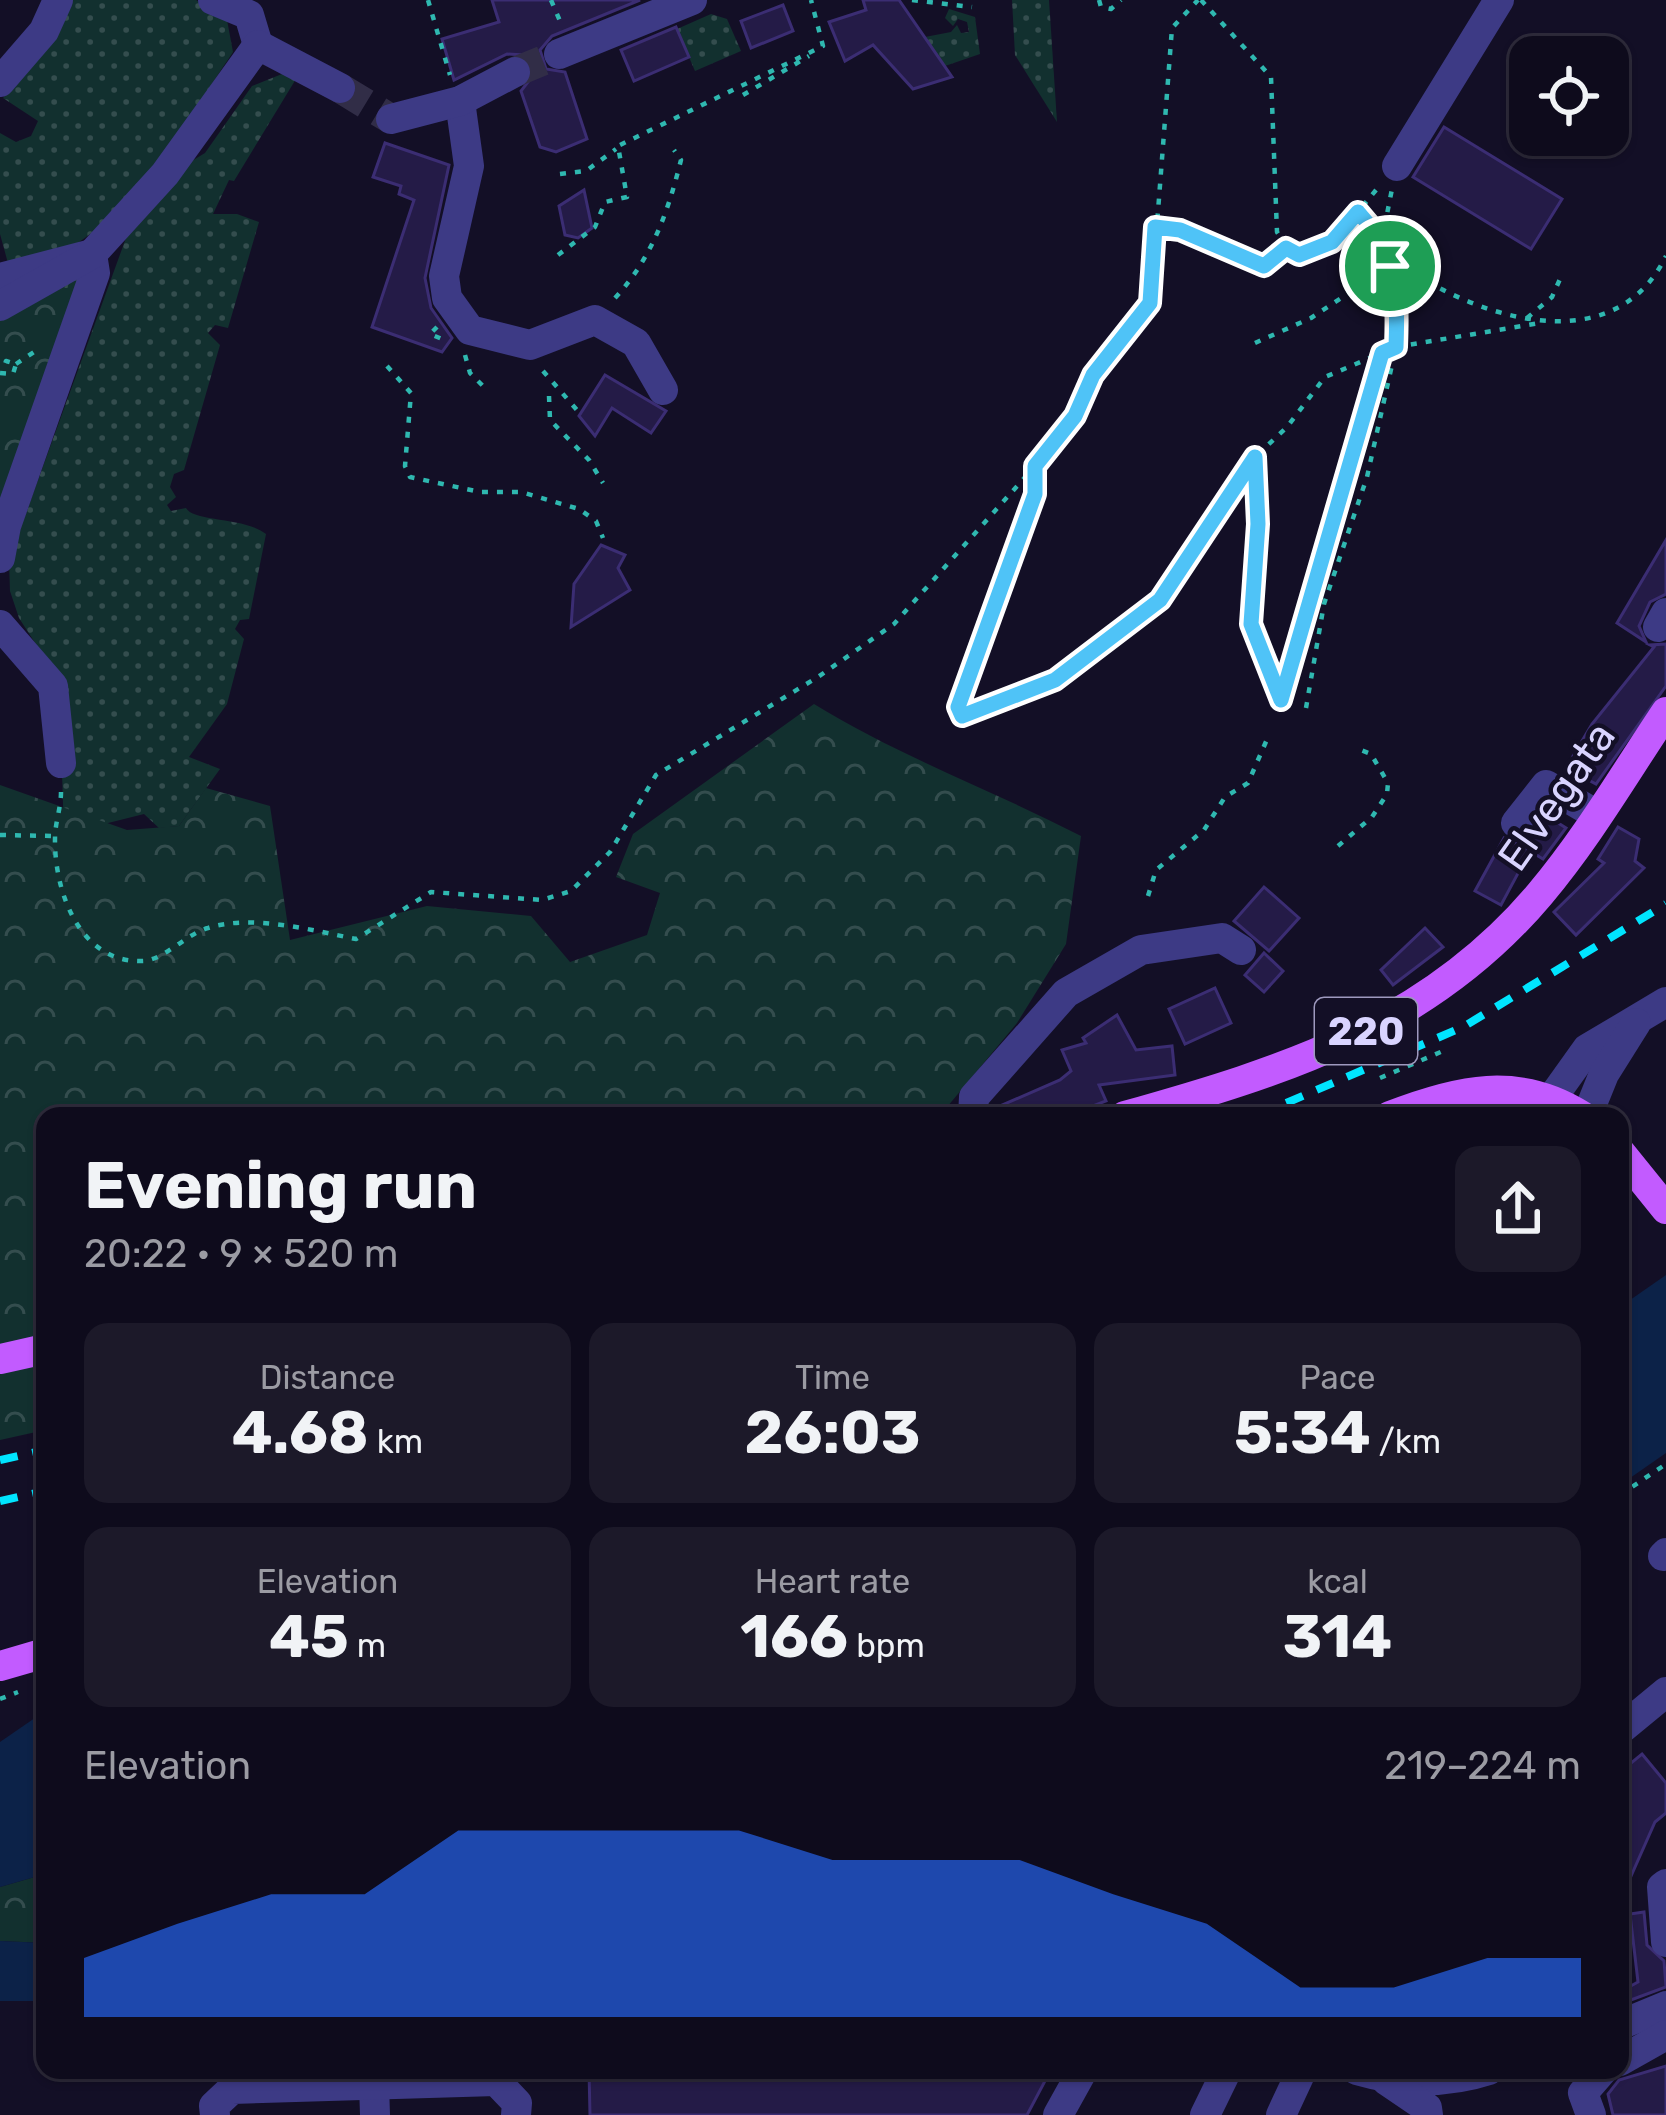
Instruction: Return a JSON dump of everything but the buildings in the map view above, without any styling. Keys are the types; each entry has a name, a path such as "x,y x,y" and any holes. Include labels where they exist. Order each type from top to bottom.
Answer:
{"main road":[{"name":"Elvegata","path":"1130,1107 1243,1085 1330,1049 1436,988 1510,925 1597,815 1666,712"},
{"path":"1418,1107 1470,1090 1510,1089 1552,1098 1568,1107"},
{"path":"1629,1163 1666,1209"},
{"path":"0,1359 36,1351"},
{"path":"0,1666 36,1656"}],"street":[{"path":"0,82 44,31 58,0"},
{"path":"212,0 249,15 258,46 340,88"},
{"path":"560,54 692,0"},
{"path":"1397,166 1499,0"},
{"path":"0,306 92,254 165,174 258,46"},
{"path":"391,119 460,101 515,72"},
{"path":"460,101 469,166 444,276 447,298 470,330 530,346 595,320 636,343 664,390"},
{"path":"0,278 92,254"},
{"path":"0,557 3,519 95,273 92,254"},
{"path":"0,625 53,686 61,763"},
{"path":"1516,823 1546,784 1597,815"},
{"path":"973,1107 974,1097 1066,993 1142,950 1222,938 1241,950"},
{"path":"1552,1098 1587,1049 1653,1010"},
{"path":"1589,1107 1604,1074 1653,1010"},
{"path":"1629,1723 1666,1692"},
{"path":"1666,1884 1666,1942"},
{"path":"1629,2023 1665,2016"},
{"path":"1629,2052 1665,2016"},
{"path":"1058,2115 1078,2079"},
{"path":"1205,2115 1223,2079"},
{"path":"1289,2112 1299,2079"},
{"path":"1386,2079 1427,2108 1428,2115"},
{"path":"1591,2115 1583,2093 1595,2079"},
{"path":"214,2115 214,2106 232,2089 374,2100 496,2080 517,2103 516,2115"}],"path":[{"path":"428,0 460,101"},
{"path":"743,95 823,46 811,0"},
{"path":"912,0 972,8"},
{"path":"1099,0 1101,8 1111,9 1121,0"},
{"path":"61,763 55,836 65,902 85,936 115,957 146,962 209,927 288,926 356,939 431,892 558,898 583,883 610,851 656,775 818,677 893,624 1075,416 1093,375 1150,303 1172,28 1200,0 1270,76 1277,232 1286,248 1299,255 1332,242 1397,166"},
{"path":"560,174 586,170 616,149 809,56"},
{"path":"558,254 595,227 605,202 627,197 625,161 616,149"},
{"path":"595,320 638,273 669,209 681,160 674,150"},
{"path":"1382,238 1397,166"},
{"path":"1306,708 1324,604 1367,477 1396,347 1397,304 1387,254 1382,238 1358,212"},
{"path":"1155,227 1180,230 1264,266 1286,248"},
{"path":"1387,254 1448,294 1557,326 1595,316 1636,295 1666,256"},
{"path":"1255,343 1311,318 1390,266"},
{"path":"1527,318 1552,297 1560,279"},
{"path":"1035,466 1035,494 958,707 964,717 1055,680 1160,600 1255,457 1325,377 1396,347 1540,322"},
{"path":"530,346 537,365 578,410"},
{"path":"1255,457 1258,524 1251,624 1281,700 1382,353"},
{"path":"387,366 411,393 405,460 410,477 480,492 521,492 579,508 596,521 603,538"},
{"path":"549,396 550,420 589,460 603,484"},
{"path":"1148,896 1156,870 1204,830 1225,797 1248,783 1268,737"},
{"path":"1338,846 1372,817 1387,794 1388,783 1371,754 1356,748"},
{"path":"0,835 55,836"},
{"path":"1380,1078 1442,1051"},
{"path":"1629,1489 1666,1464"}],"green space":[{"path":"72,0 196,0 227,20 233,52 165,153 113,214 49,259 11,274 0,234 0,133 16,142 31,136 38,121 3,98 54,38"},
{"path":"1012,0 1049,0 1057,122 1015,55"},
{"path":"949,9 975,17 980,54 945,66 925,37 951,32 957,25 961,33 969,32 967,22 958,19 953,26 945,18"},
{"path":"711,14 727,19 741,51 695,71 677,29"},
{"path":"287,72 299,74 234,181 229,180 213,214 237,214 259,222 228,328 215,325 208,333 220,345 184,470 174,474 170,487 176,497 167,505 171,511 186,508 198,516 266,534 249,619 240,620 235,629 244,639 227,704 189,757 220,769 179,826 159,828 144,814 64,834 59,680 19,618 10,591 9,560 130,227 172,173 205,153 252,86"},
{"path":"86,273 0,529 0,320"},
{"path":"814,704 1081,836 1066,944 1017,1023 947,1107 36,1107 36,1432 0,1440 0,785 127,830 179,826 206,788 270,806 290,940 427,906 531,916 570,962 647,935 660,893 616,877 633,834"},
{"path":"36,1877 36,1943 0,1941 0,1887"}],"water":[{"path":"1666,1275 1666,1453 1629,1479 1629,1301"},
{"path":"36,1717 36,1877 0,1887 0,1742"},
{"path":"0,1941 36,1943 36,2001 0,2001"}],"tunnel":[{"path":"515,72 559,54"},
{"path":"340,88 391,119"}],"railway":[{"path":"1277,1107 1463,1027 1666,904"},
{"path":"0,1460 36,1452"},
{"path":"0,1501 36,1493"}],"route":[{"path":"1358,212 1382,238 1390,266 1397,304 1396,347 1382,353 1375,389 1291,652 1281,700 1251,624 1258,524 1255,457 1160,600 1055,680 972,716 962,716 958,707 1035,494 1035,466 1075,416 1093,375 1123,344 1150,303 1155,227 1180,230 1264,266 1286,248 1299,255 1332,242 1358,212"}]}
